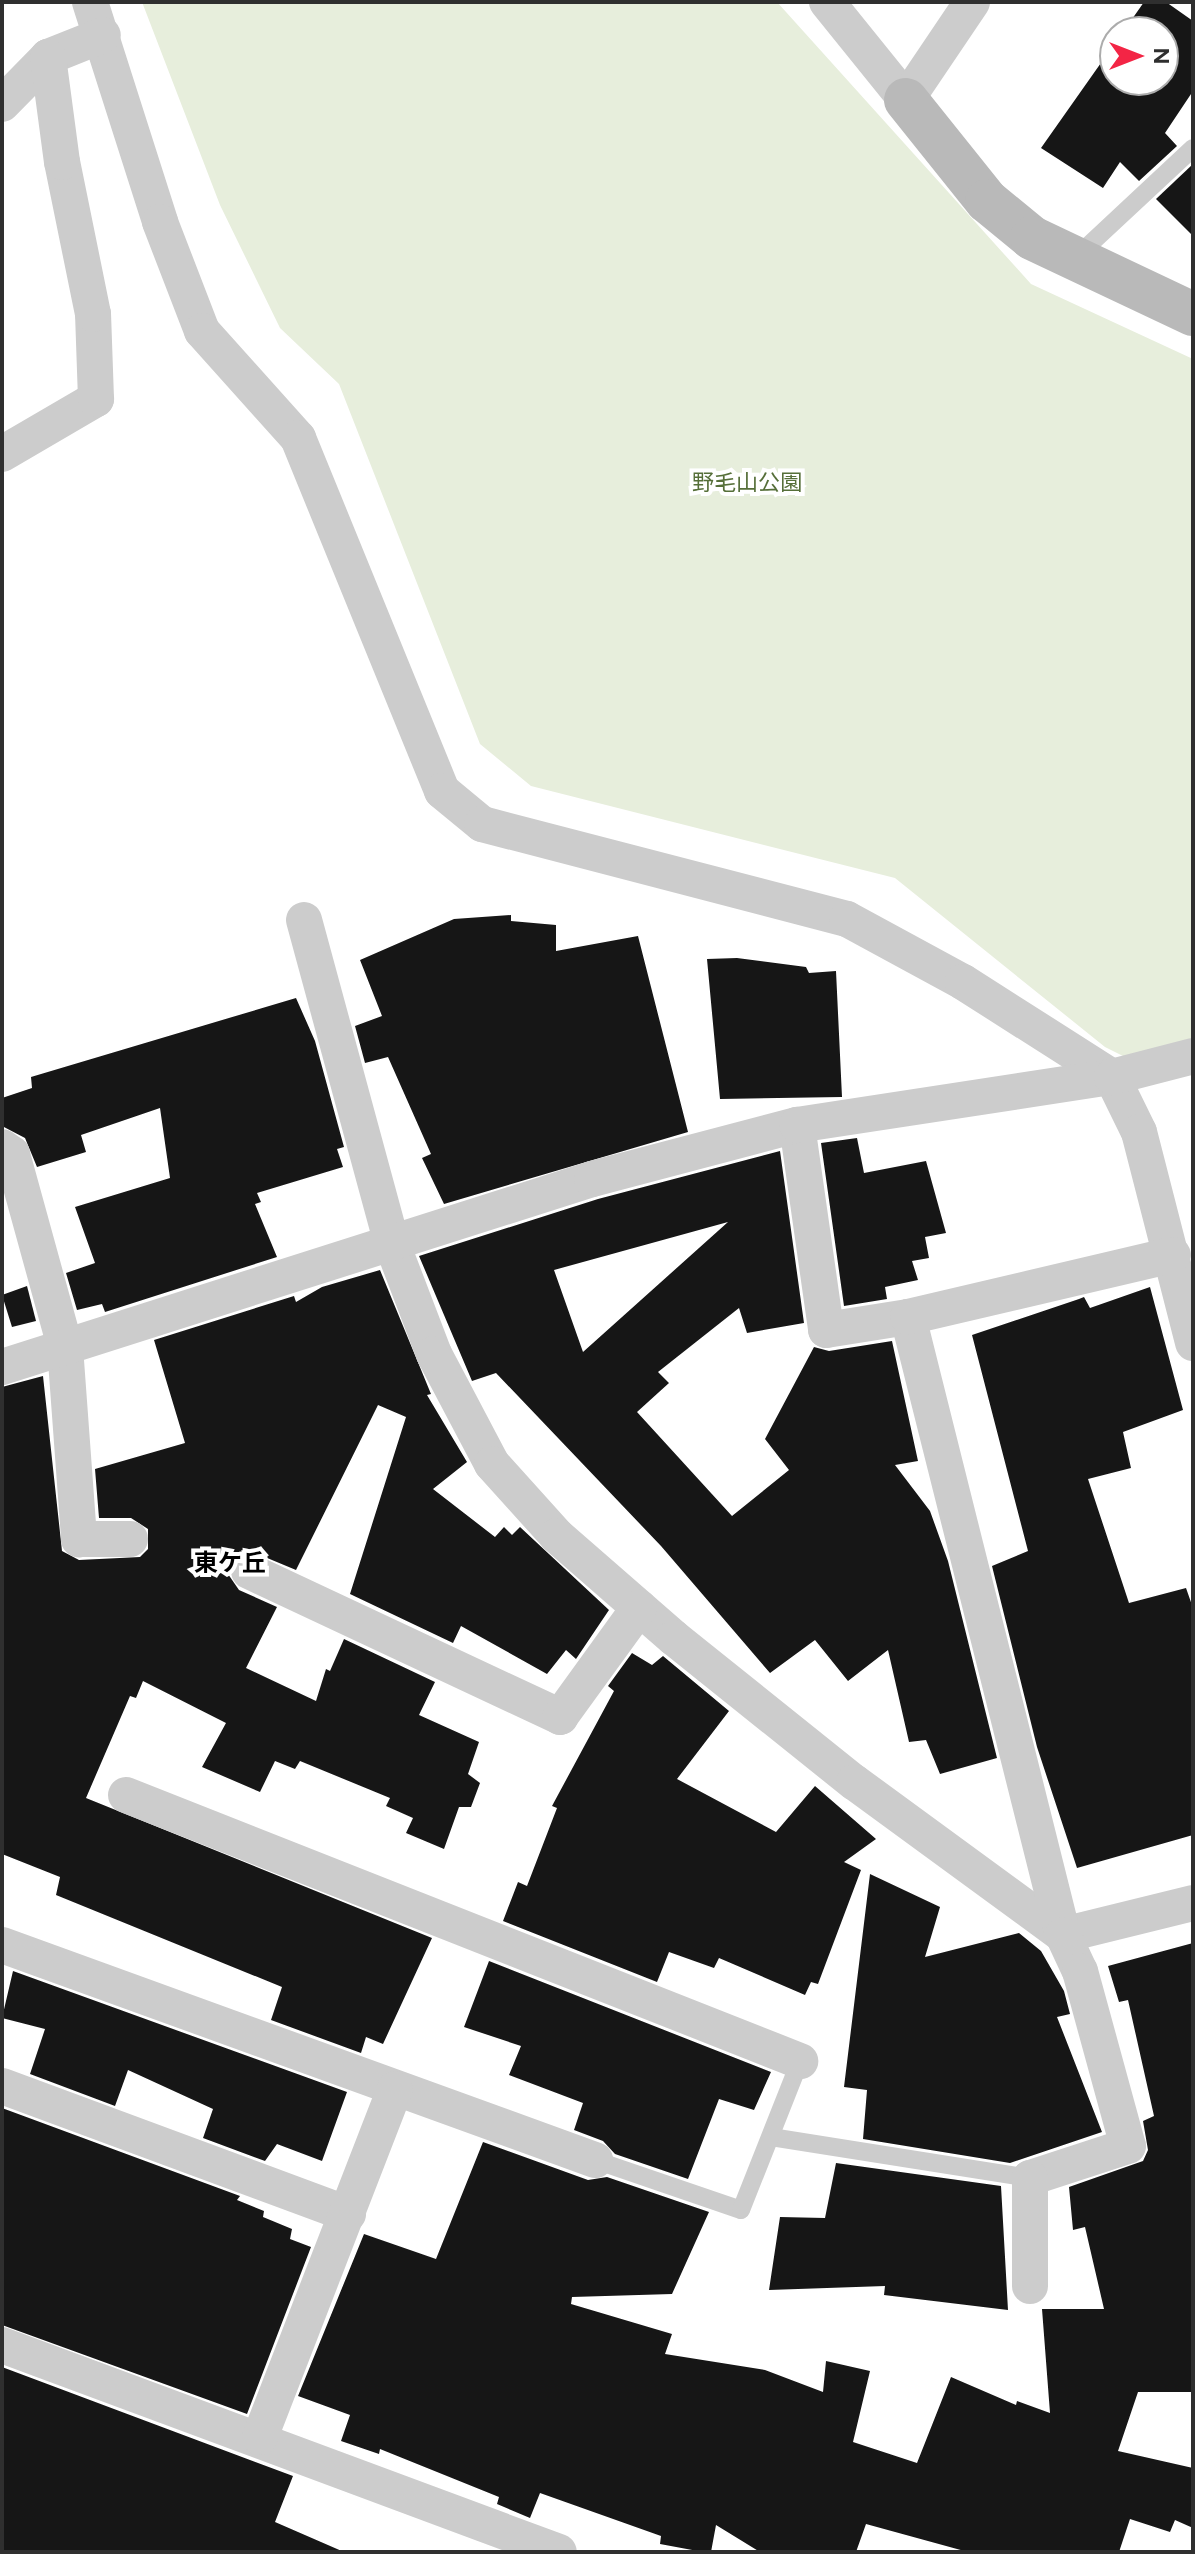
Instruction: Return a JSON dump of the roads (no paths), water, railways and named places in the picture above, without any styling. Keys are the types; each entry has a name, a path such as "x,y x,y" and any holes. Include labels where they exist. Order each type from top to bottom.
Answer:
{"street":[{"path":"827,2 987,201 1032,238 1193,314"},
{"path":"906,100 972,2"},
{"path":"2,104 48,57 96,18 160,222 202,331 298,438 442,791 482,824 847,919 963,982 1112,1077 1139,1132 1192,1337"},
{"path":"2,454 96,399 93,314 62,162 48,57"},
{"path":"304,920 392,1244 434,1354 492,1464 557,1536 639,1608 854,1782 1063,1935"},
{"path":"2,1367 592,1179 797,1125 1112,1077 1193,1056"},
{"path":"797,1125 826,1330 908,1317 1173,1255"},
{"path":"2,1147 12,1154 65,1347 79,1539 130,1539"},
{"path":"908,1317 1063,1935 1080,1971 1128,2146 1030,2178 1030,2286"},
{"path":"249,1571 560,1717 639,1608"},
{"path":"126,1795 800,2061"},
{"path":"1063,1935 1193,1903"},
{"path":"2,1945 595,2160"},
{"path":"2,2086 348,2214"},
{"path":"260,2437 395,2089"},
{"path":"2,2345 260,2437 559,2552"}],"lane":[{"path":"1075,259 1193,148"},
{"path":"595,2160 741,2210 800,2061"},
{"path":"771,2137 1030,2178"}],"district":[{"name":"東ケ丘","path":"230,1563"}],"park label":[{"name":"野毛山公園","path":"747,483"}]}
